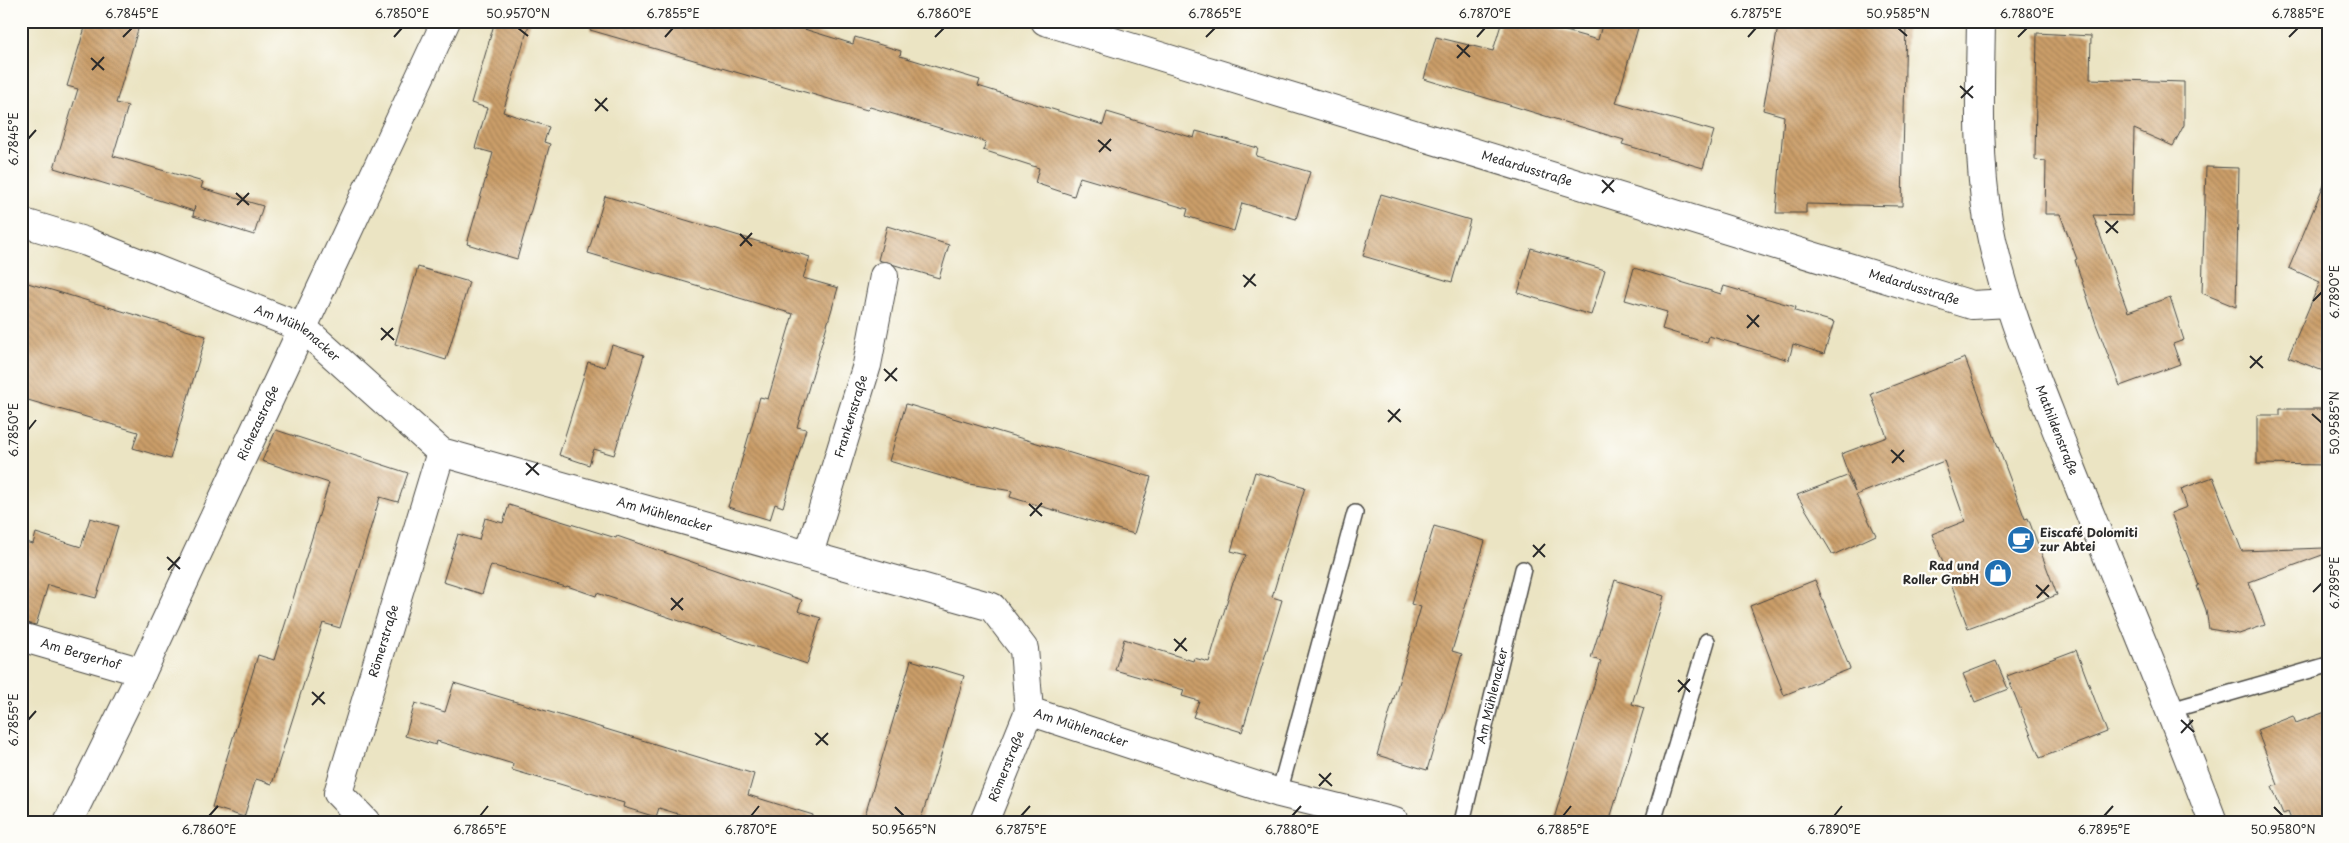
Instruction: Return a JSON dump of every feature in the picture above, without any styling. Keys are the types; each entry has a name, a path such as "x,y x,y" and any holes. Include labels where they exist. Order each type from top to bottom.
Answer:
{"street":[{"name":"Richezastraße","path":"68,822 142,672 446,21"},
{"name":"Medardusstraße","path":"1045,21 1972,304 2009,303"},
{"name":"Mathildenstraße","path":"1981,21 1980,132 1988,220 2009,303 2106,557 2171,710 2214,822"},
{"name":"Am Mühlenacker","path":"21,222 87,242 303,328 441,452 992,607 1024,649 1029,711 1279,793 1395,822"},
{"name":"Frankenstraße","path":"809,554 867,365 884,276"},
{"name":"Römerstraße","path":"366,822 338,793 441,452"},
{"name":"Am Bergerhof","path":"21,637 142,672"},
{"name":"Römerstraße","path":"984,822 1029,711"}],"lane":[{"path":"1279,793 1355,514"},
{"name":"Am Mühlenacker","path":"1462,822 1523,568"},
{"path":"1653,822 1707,641"},
{"path":"2171,710 2328,665"}],"building":[{"path":"87,21 123,21 139,26 116,103 128,106 113,156 203,182 201,188 263,206 254,235 193,216 194,211 54,168 78,89 67,86"},
{"path":"495,21 530,21 503,112 549,127 544,142 550,144 517,259 467,244 493,153 475,148 487,108 471,103"},
{"path":"591,21 778,21 853,44 855,37 901,51 900,56 980,80 978,86 1103,125 1107,112 1194,138 1196,131 1258,148 1256,156 1310,172 1296,219 1242,203 1234,231 1186,216 1188,209 1080,177 1074,196 1035,183 1039,168 983,150 986,142 870,107 867,110 590,30"},
{"path":"1502,21 1530,21 1598,40 1603,21 1640,21 1616,103 1714,131 1703,168 1622,144 1624,140 1424,79 1436,37 1493,51"},
{"path":"1779,21 1906,21 1902,206 1806,204 1806,213 1776,213 1784,116 1763,110"},
{"path":"2037,33 2091,36 2090,79 2184,82 2184,125 2173,146 2134,129 2132,216 2093,215 2128,312 2170,297 2184,340 2173,344 2180,364 2120,386 2096,324 2075,260 2077,259 2060,214 2045,214 2046,161 2035,160"},
{"path":"2206,167 2239,168 2236,307 2202,293"},
{"path":"2327,177 2328,373 2288,357 2320,282 2289,268"},
{"path":"1381,194 1470,220 1452,282 1363,256"},
{"path":"605,196 810,257 803,278 838,288 797,427 806,429 795,467 783,507 775,504 770,520 728,507 760,397 768,399 793,314 588,253"},
{"path":"887,226 949,245 939,278 878,260"},
{"path":"1531,248 1605,270 1591,315 1518,293"},
{"path":"418,267 469,282 446,360 395,344"},
{"path":"1634,268 1721,294 1724,286 1796,307 1795,311 1834,322 1824,354 1793,344 1789,360 1709,336 1707,343 1662,329 1667,312 1625,300"},
{"path":"21,281 206,336 170,459 133,448 138,432 21,398"},
{"path":"612,345 644,355 614,455 594,449 589,465 559,455 588,362 605,367"},
{"path":"1965,358 2025,519 2028,518 2057,595 1968,628 1932,534 1965,521 1944,461 1856,495 1876,535 1833,555 1797,495 1847,476 1855,492 1841,454 1887,437 1871,394"},
{"path":"906,404 1151,477 1134,534 1010,497 1012,491 969,484 889,461"},
{"path":"2280,409 2328,409 2328,465 2257,464 2257,415 2280,415"},
{"path":"276,430 408,473 398,502 380,497 340,628 323,623 272,784 256,779 244,817 212,807 258,655 274,660 329,483 262,461"},
{"path":"1255,472 1305,487 1272,597 1282,600 1242,732 1193,717 1199,701 1182,696 1184,690 1115,670 1124,639 1193,661 1194,658 1209,662 1232,585 1246,555 1231,551"},
{"path":"2213,477 2242,551 2324,548 2325,554 2249,582 2265,625 2239,634 2209,629 2206,610 2197,586 2199,586 2171,513 2187,507 2181,489"},
{"path":"509,505 616,538 617,536 802,600 798,611 821,618 807,664 597,593 596,596 491,565 482,594 443,582 458,534 479,540 485,518 503,523"},
{"path":"90,518 118,526 96,598 48,585 36,625 21,622 21,541 33,544 36,533 81,547"},
{"path":"1434,526 1485,541 1452,651 1462,654 1427,770 1377,755 1421,607 1411,604"},
{"path":"1615,580 1664,596 1632,704 1644,708 1609,822 1553,822 1601,661 1591,658"},
{"path":"1815,580 1850,669 1784,695 1750,606"},
{"path":"2076,650 2107,732 2040,758 2007,676"},
{"path":"911,660 964,676 942,752 920,822 863,822"},
{"path":"1996,661 2008,689 1975,702 1963,674"},
{"path":"454,683 754,774 748,795 813,815 812,822 704,822 659,808 656,817 623,807 624,803 512,770 513,764 437,741 436,745 405,736 415,703 445,712"},
{"path":"2328,711 2328,822 2292,822 2288,812 2283,814 2272,787 2278,785 2257,730 2293,716 2296,723"}],"place":[{"name":"Eiscafé Dolomiti zur Abtei","path":"2021,540"},
{"name":"Rad und Roller GmbH","path":"1998,573"}]}
